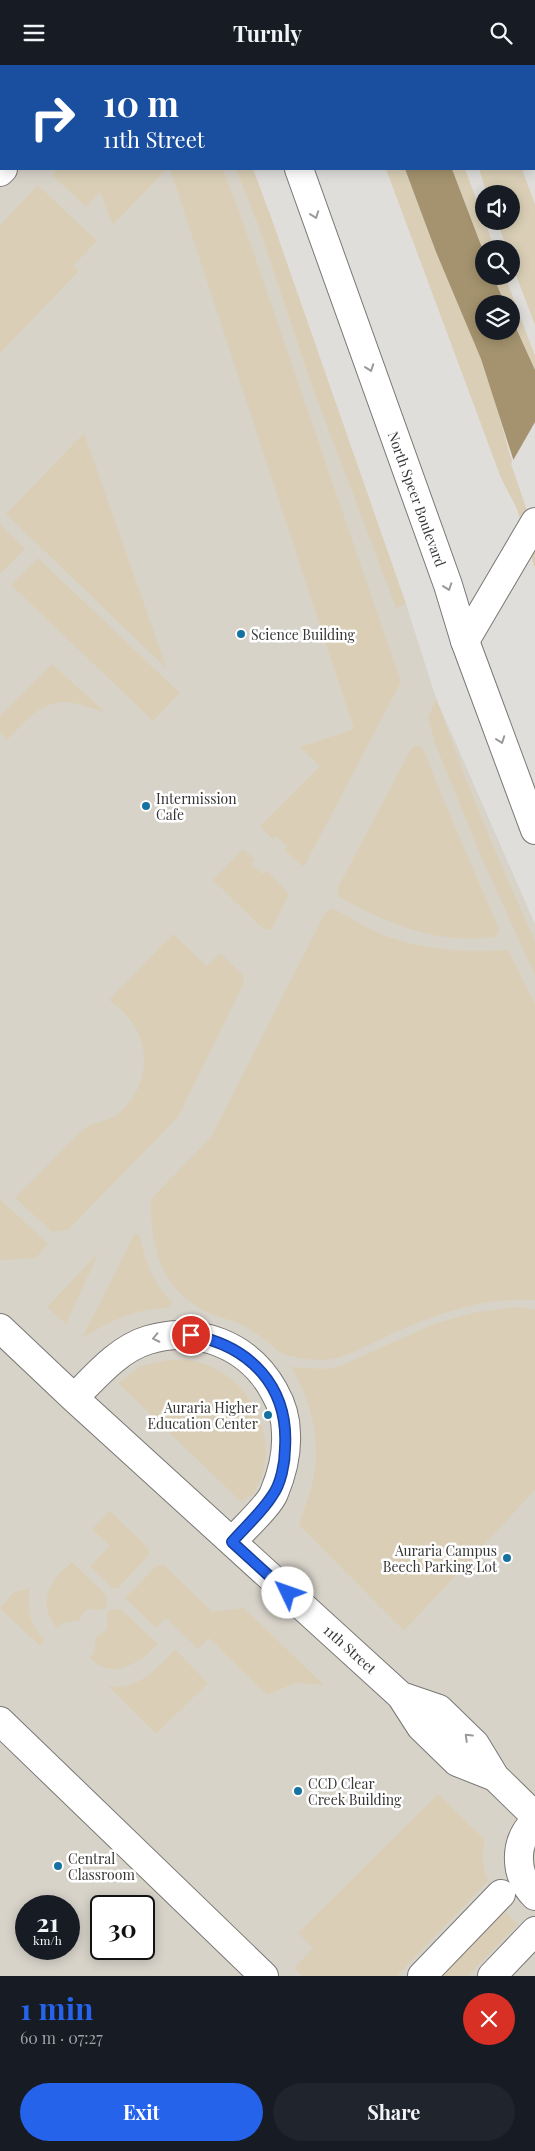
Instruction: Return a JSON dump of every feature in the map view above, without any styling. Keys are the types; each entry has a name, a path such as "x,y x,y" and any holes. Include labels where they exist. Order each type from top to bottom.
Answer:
{"street":[{"name":"North Speer Boulevard","path":"299,170 448,585 465,641 535,830"},
{"path":"465,641 535,522"},
{"name":"11th Street","path":"0,1328 74,1398 401,1696 439,1709 475,1743 495,1777 535,1816"},
{"path":"74,1398 123,1352 146,1340 172,1335 210,1338 237,1350 253,1362 266,1377 280,1403 286,1432 285,1460 273,1495 232,1542"},
{"path":"0,1721 264,1976"},
{"path":"535,1821 523,1836 518,1851 519,1868 524,1883 535,1896"},
{"path":"422,1976 501,1894"},
{"path":"492,1976 535,1931"}],"shaded area":[{"name":"Auraria Higher Education Center","path":"0,170 253,170 406,604 436,698 535,924 535,1976 0,1976"},
{"path":"57,170 166,170 113,225 100,192 86,207 52,175"},
{"path":"170,170 223,170 401,682 305,865 302,866 284,850 287,846 276,836 273,840 260,826 320,766 300,747 354,729"},
{"path":"236,170 253,170 271,217 406,604 396,608 313,389 258,225"},
{"path":"386,170 405,170 436,252 481,359 510,455 535,527 535,569 517,509 501,478"},
{"path":"405,170 452,170 479,240 475,240 475,285 497,285 501,295 475,295 475,340 520,340 520,337 535,370 535,527 481,359 436,252"},
{"path":"452,170 465,170 475,196 475,229"},
{"path":"479,170 522,170 535,205 535,325 520,285 520,240 504,240 500,230 520,230 520,185 484,185"},
{"path":"38,185 97,241 73,266 79,271 0,353 0,225"},
{"path":"475,230 488,230 492,240 479,240"},
{"path":"497,285 508,285 512,295 501,295"},
{"path":"520,316 535,356 535,370 520,337"},
{"path":"84,433 167,669 6,514"},
{"path":"0,524 25,549 0,574"},
{"path":"38,558 180,693 153,721 11,585"},
{"path":"52,664 105,712 74,703 55,703 32,715 7,740 0,733 0,716"},
{"path":"436,698 465,777 535,941 535,975 483,861 435,744 428,718"},
{"path":"415,746 420,746 424,751 499,929 496,937 454,938 414,930 376,916 339,897 337,889 411,749"},
{"path":"243,849 255,859 251,864 263,874 266,870 289,894 272,929 268,930 261,927 213,880"},
{"path":"333,908 377,932 421,946 450,950 508,950 535,1004 535,1300 496,1301 458,1309 385,1337 348,1354 333,1359 321,1360 284,1354 244,1326 209,1313 193,1304 180,1293 169,1280 156,1251 151,1217 151,1199 211,1137 325,913"},
{"path":"173,934 207,966 220,953 243,975 244,983 178,1117 68,1230 52,1232 15,1198 82,1130 116,1115 127,1105 135,1093 141,1081 144,1067 144,1053 141,1040 135,1027 126,1015 109,1000"},
{"path":"0,1199 48,1244 36,1258 2,1260 0,1258"},
{"path":"135,1233 140,1236 155,1280 173,1303 168,1308 133,1313 103,1326 82,1338"},
{"path":"99,1252 66,1324 47,1307"},
{"path":"515,1307 535,1309 535,1490 404,1631 299,1525 312,1484 316,1453 310,1409 305,1394 291,1367 325,1369 340,1366 434,1324 472,1313"},
{"path":"168,1360 194,1361 214,1368 229,1377 242,1389 252,1403 260,1419 266,1453 264,1470 253,1495 240,1501 118,1383 141,1366"},
{"path":"110,1511 148,1548 149,1555 118,1588 112,1588 90,1566 110,1546 92,1529"},
{"path":"72,1562 106,1595 107,1606 102,1611 88,1609 83,1613 80,1620 63,1623 57,1629 47,1609 48,1592 57,1577"},
{"path":"164,1565 212,1612 244,1608 324,1685 295,1683 267,1695 209,1638 198,1649 166,1618 156,1628 125,1598 156,1566"},
{"path":"30,1588 30,1617 36,1629 45,1640 40,1646 0,1608 14,1592"},
{"path":"111,1609 122,1610 158,1644 135,1663 116,1669 98,1665 90,1657 94,1653 96,1637 106,1630 108,1621 106,1614"},
{"path":"175,1649 208,1683 156,1734 108,1686 118,1687 137,1682 154,1671"},
{"path":"438,1794 485,1840 483,1860 488,1881 397,1976 302,1976 294,1968 313,1948 298,1933"},
{"path":"502,1909 518,1924 468,1976 437,1976"}],"pier":[{"path":"535,422 535,530 511,464"}],"place":[{"name":"Science Building","path":"241,634"},
{"name":"Intermission Cafe","path":"146,806"},
{"name":"Auraria Higher Education Center","path":"268,1415"},
{"name":"Auraria Campus Beech Parking Lot","path":"507,1558"},
{"name":"CCD Clear Creek Building","path":"298,1791"},
{"name":"Central Classroom","path":"58,1866"}],"route":[{"path":"191,1335 210,1338 237,1350 253,1362 266,1377 280,1403 286,1432 285,1460 273,1495 232,1542 288,1593"}]}
